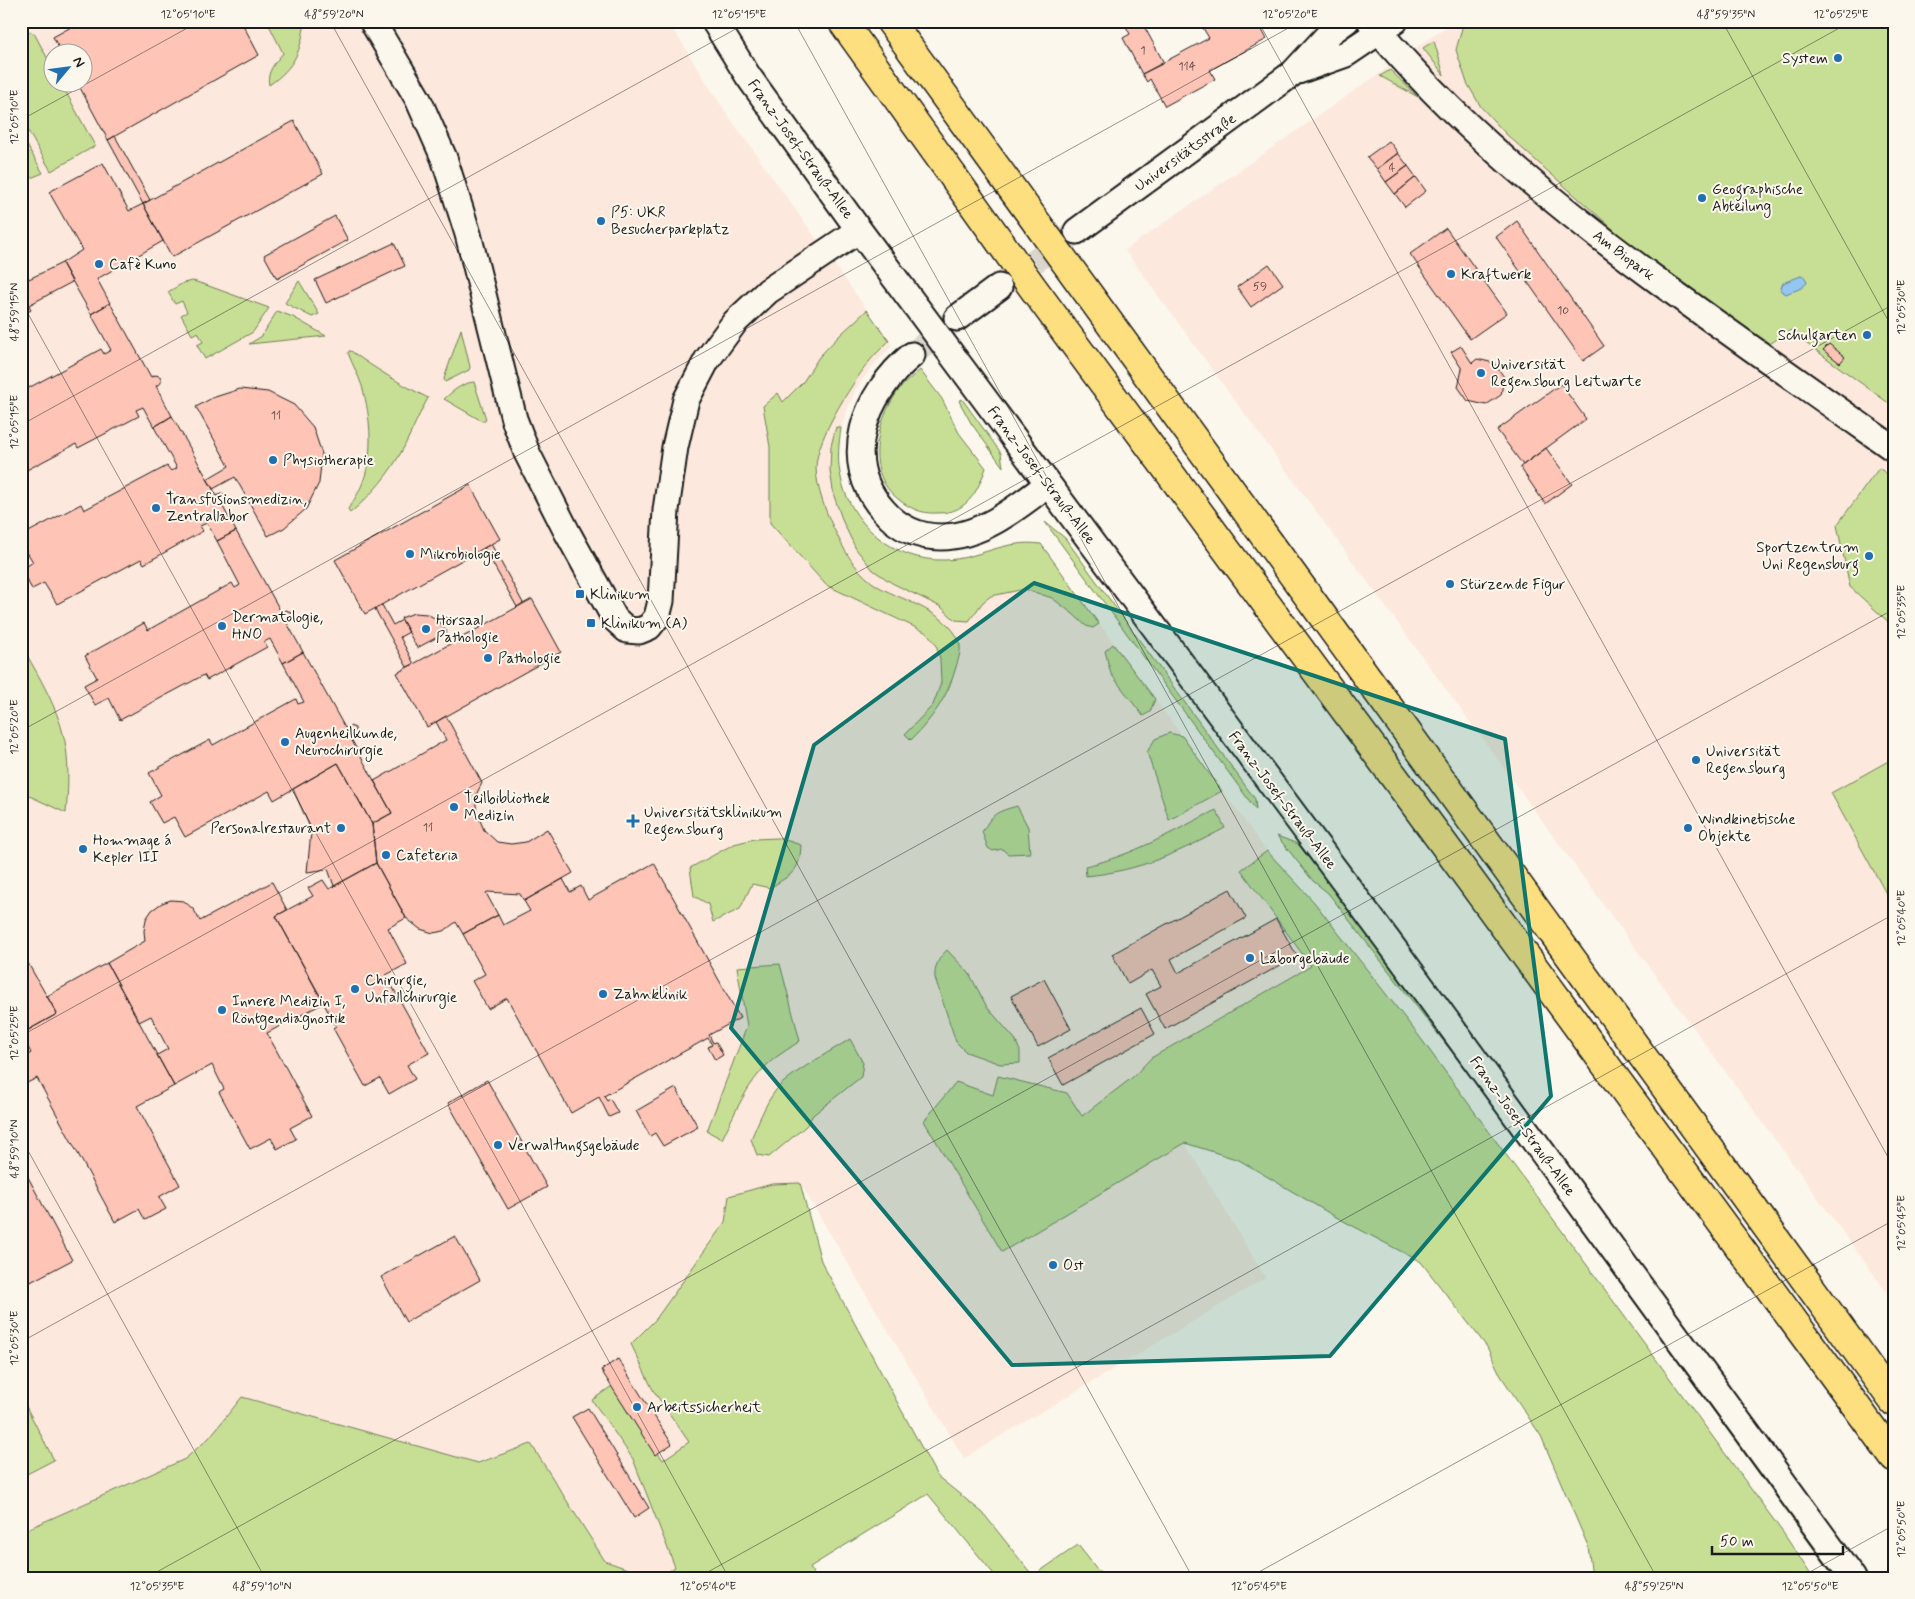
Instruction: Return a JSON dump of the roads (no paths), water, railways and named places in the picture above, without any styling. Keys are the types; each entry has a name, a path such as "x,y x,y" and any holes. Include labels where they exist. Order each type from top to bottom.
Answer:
{"highway":[{"path":"842,21 1027,280 1416,805 1894,1458"},
{"path":"890,21 1894,1402"}],"street":[{"path":"372,21 418,98 444,158 468,234 514,419 527,453 615,619 627,630 639,631 649,627 657,617 661,601 666,510 675,447 686,400 707,360 735,322 768,291 860,230"},
{"name":"Franz-Josef-Strauß-Allee","path":"714,21 748,76 860,230 1450,1024 1853,1578"},
{"name":"Universitätsstraße","path":"1077,230 1293,73 1331,32 1346,21"},
{"name":"Universitätsstraße","path":"1293,73 1346,54 1382,25"},
{"name":"Am Biopark","path":"1382,25 1427,87 1492,149 1600,238 1764,358 1894,449"},
{"path":"957,318 999,287"},
{"path":"912,355 885,382 872,403 864,423 859,447 863,475 871,496 894,522 908,531 925,536 941,537 958,534 985,526 1019,506 1048,484"}],"water":[{"path":"1803,275 1807,281 1801,288 1786,294 1780,290 1783,283"}],"tunnel":[{"path":"1004,283 1071,235"},
{"path":"912,355 953,321"}],"place":[{"name":"System","path":"1838,58"},
{"name":"Geographische Abteilung","path":"1702,198"},
{"name":"P5: UKR Besucherparkplatz","path":"601,221"},
{"name":"Cafè Kuno","path":"99,264"},
{"name":"Kraftwerk","path":"1451,274"},
{"name":"Schulgarten","path":"1867,335"},
{"name":"Universität Regensburg Leitwarte","path":"1481,373"},
{"name":"Physiotherapie","path":"273,460"},
{"name":"Transfusionsmedizin, Zentrallabor","path":"156,508"},
{"name":"Mikrobiologie","path":"410,554"},
{"name":"Sportzentrum Uni Regensburg","path":"1869,556"},
{"name":"Stürzende Figur","path":"1450,584"},
{"name":"Klinikum","path":"580,594"},
{"name":"Klinikum (A)","path":"591,623"},
{"name":"Dermatologie, HNO","path":"222,626"},
{"name":"Hörsaal Pathologie","path":"426,629"},
{"name":"Pathologie","path":"488,658"},
{"name":"Augenheilkunde, Neurochirurgie","path":"285,742"},
{"name":"Universität Regensburg","path":"1696,760"},
{"name":"Teilbibliothek Medizin","path":"454,807"},
{"name":"Universitätsklinikum Regensburg","path":"633,821"},
{"name":"Personalrestaurant","path":"341,828"},
{"name":"Windkinetische Objekte","path":"1688,828"},
{"name":"Hommage á Kepler III","path":"83,849"},
{"name":"Cafeteria","path":"386,855"},
{"name":"Laborgebäude","path":"1250,958"},
{"name":"Chirurgie, Unfallchirurgie","path":"355,989"},
{"name":"Zahnklinik","path":"603,994"},
{"name":"Innere Medizin I, Röntgendiagnostik","path":"222,1010"},
{"name":"Verwaltungsgebäude","path":"498,1145"},
{"name":"Ost","path":"1053,1265"},
{"name":"Arbeitssicherheit","path":"637,1407"}]}
